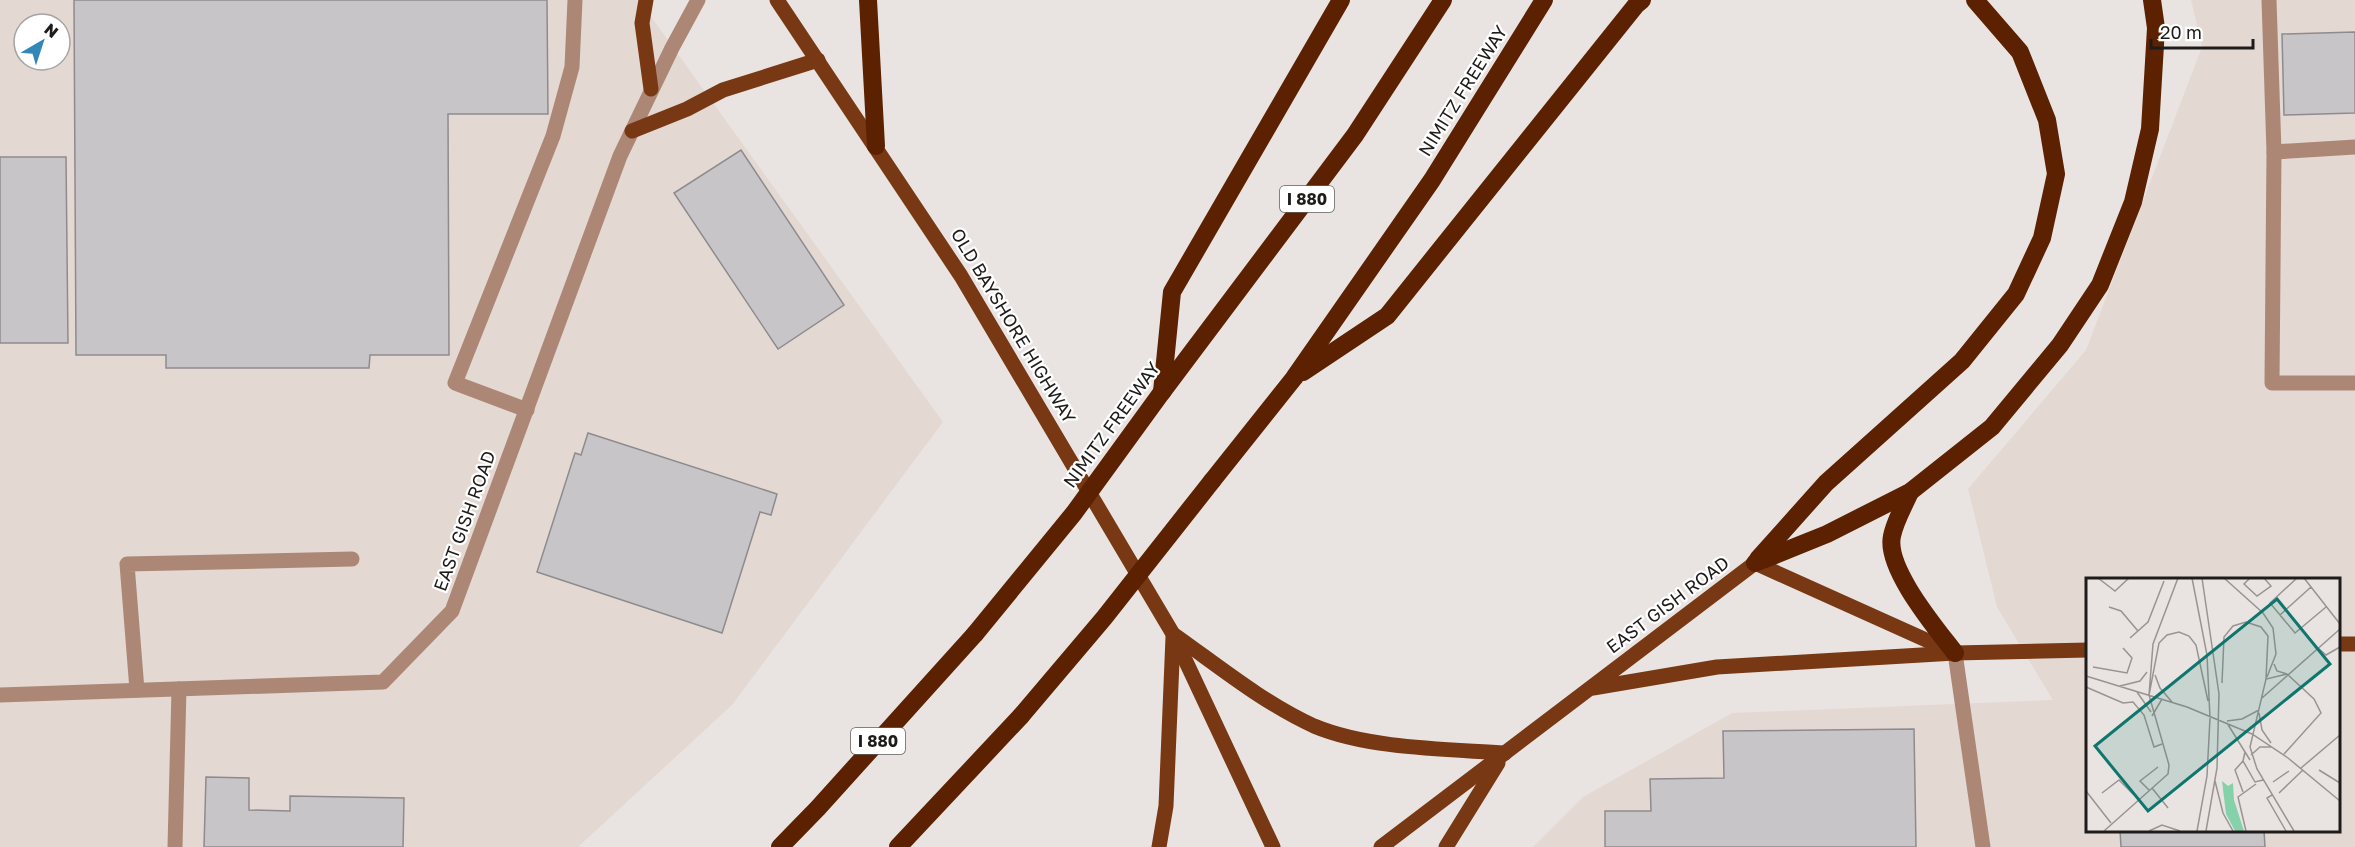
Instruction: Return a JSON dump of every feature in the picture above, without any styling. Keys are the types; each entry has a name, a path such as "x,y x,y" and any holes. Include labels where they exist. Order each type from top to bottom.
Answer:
{"highway":[{"path":"868,0 876,146"},
{"path":"1162,392 1172,292 1341,0"},
{"name":"NIMITZ FREEWAY","path":"780,847 975,634 1074,513 1355,135 1443,0"},
{"name":"NIMITZ FREEWAY","path":"898,847 1021,716 1104,618 1294,378 1432,180 1544,0"},
{"path":"1294,378 1387,316 1642,0"},
{"path":"1755,563 1826,483 1962,361 2016,294 2042,238 2056,174 2047,120 2020,52 1975,0"},
{"path":"1755,563 1827,534 1910,492 1992,426 2060,345 2100,285 2133,202 2150,129 2156,28 2152,0"},
{"path":"1910,492 1892,537 1896,564 1920,608 1955,653"}],"main road":[{"path":"646,0 642,23 651,89"},
{"name":"OLD BAYSHORE HIGHWAY","path":"777,0 961,276 1173,634 1273,847"},
{"path":"632,131 687,109 723,90 818,60"},
{"name":"EAST GISH ROAD","path":"1381,847 1755,563 1955,653 2086,650"},
{"path":"1173,634 1271,704 1317,727 1379,744 1505,753 1446,847"},
{"path":"1159,847 1166,806 1173,634"},
{"path":"1590,689 1717,666 1955,653"}],"street":[{"path":"526,410 455,383 552,136 572,67 575,0"},
{"name":"EAST GISH ROAD","path":"0,695 383,682 452,611 620,156 651,89 698,0"},
{"path":"2269,0 2274,152 2272,383 2355,383"},
{"path":"2274,152 2355,147"},
{"path":"137,690 127,564 352,559"},
{"path":"1955,653 1983,847"},
{"path":"175,847 179,689"}],"shaded area":[{"path":"0,0 639,0 943,422 732,705 578,847 0,847"},
{"path":"2191,0 2355,0 2355,847 1533,847 1583,797 1732,713 2053,700 1997,607 1968,489 2086,350 2202,47"}],"building":[{"path":"74,0 547,0 548,114 448,114 449,355 370,355 369,368 166,368 166,355 76,355"},
{"path":"2355,32 2355,113 2284,115 2282,34"},
{"path":"741,150 844,305 778,349 674,193"},
{"path":"0,157 66,157 68,343 0,343"},
{"path":"588,433 777,494 771,515 760,512 722,633 537,572 575,453 581,455"},
{"path":"1914,729 1916,847 1605,847 1605,811 1651,811 1650,779 1724,778 1723,731"},
{"path":"206,777 249,778 249,810 290,811 290,796 404,798 403,847 204,847"},
{"path":"2120,832 2264,832 2265,847 2121,847"}]}
